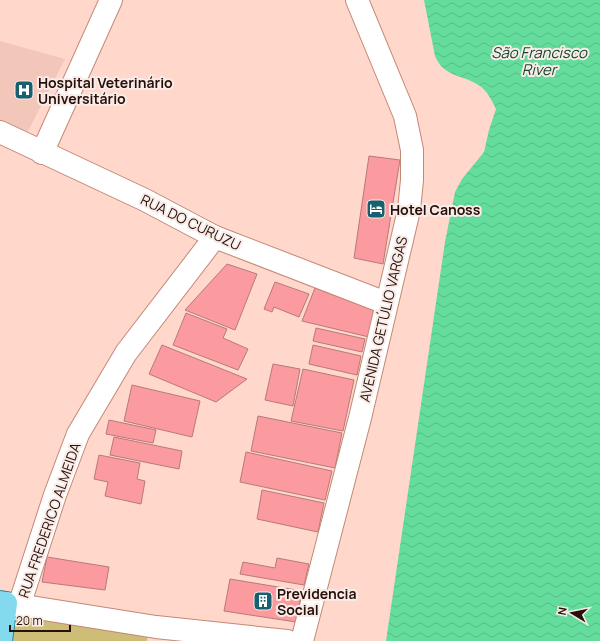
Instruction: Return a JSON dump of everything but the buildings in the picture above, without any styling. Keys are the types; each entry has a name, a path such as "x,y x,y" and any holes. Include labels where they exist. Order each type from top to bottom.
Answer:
{"main road":[{"path":"1,641 8,604"}],"street":[{"path":"42,153 111,0"},
{"name":"AVENIDA GETÚLIO VARGAS","path":"302,641 360,418 409,210 412,180 412,150 405,116 357,0"},
{"name":"RUA DO CURUZU","path":"0,132 145,200 215,237 386,303"},
{"name":"RUA FREDERICO ALMEIDA","path":"8,604 55,495 78,434 126,353 215,237"},
{"path":"8,604 154,634 287,641"}],"shaded area":[{"name":"Hospital Veterinário Universitário","path":"0,41 65,59 26,135 0,122"},
{"path":"9,609 149,630 147,641 5,641"}],"water":[{"name":"São Francisco River","path":"424,0 600,0 600,641 386,641 445,242 455,192 462,179 484,152 496,109 483,88 474,82 454,75 443,68 439,63 435,56"}],"place":[{"name":"Hospital Veterinário Universitário","path":"24,90"},
{"name":"Hotel Canoss","path":"376,209"},
{"name":"Previdencia Social","path":"263,601"}]}
